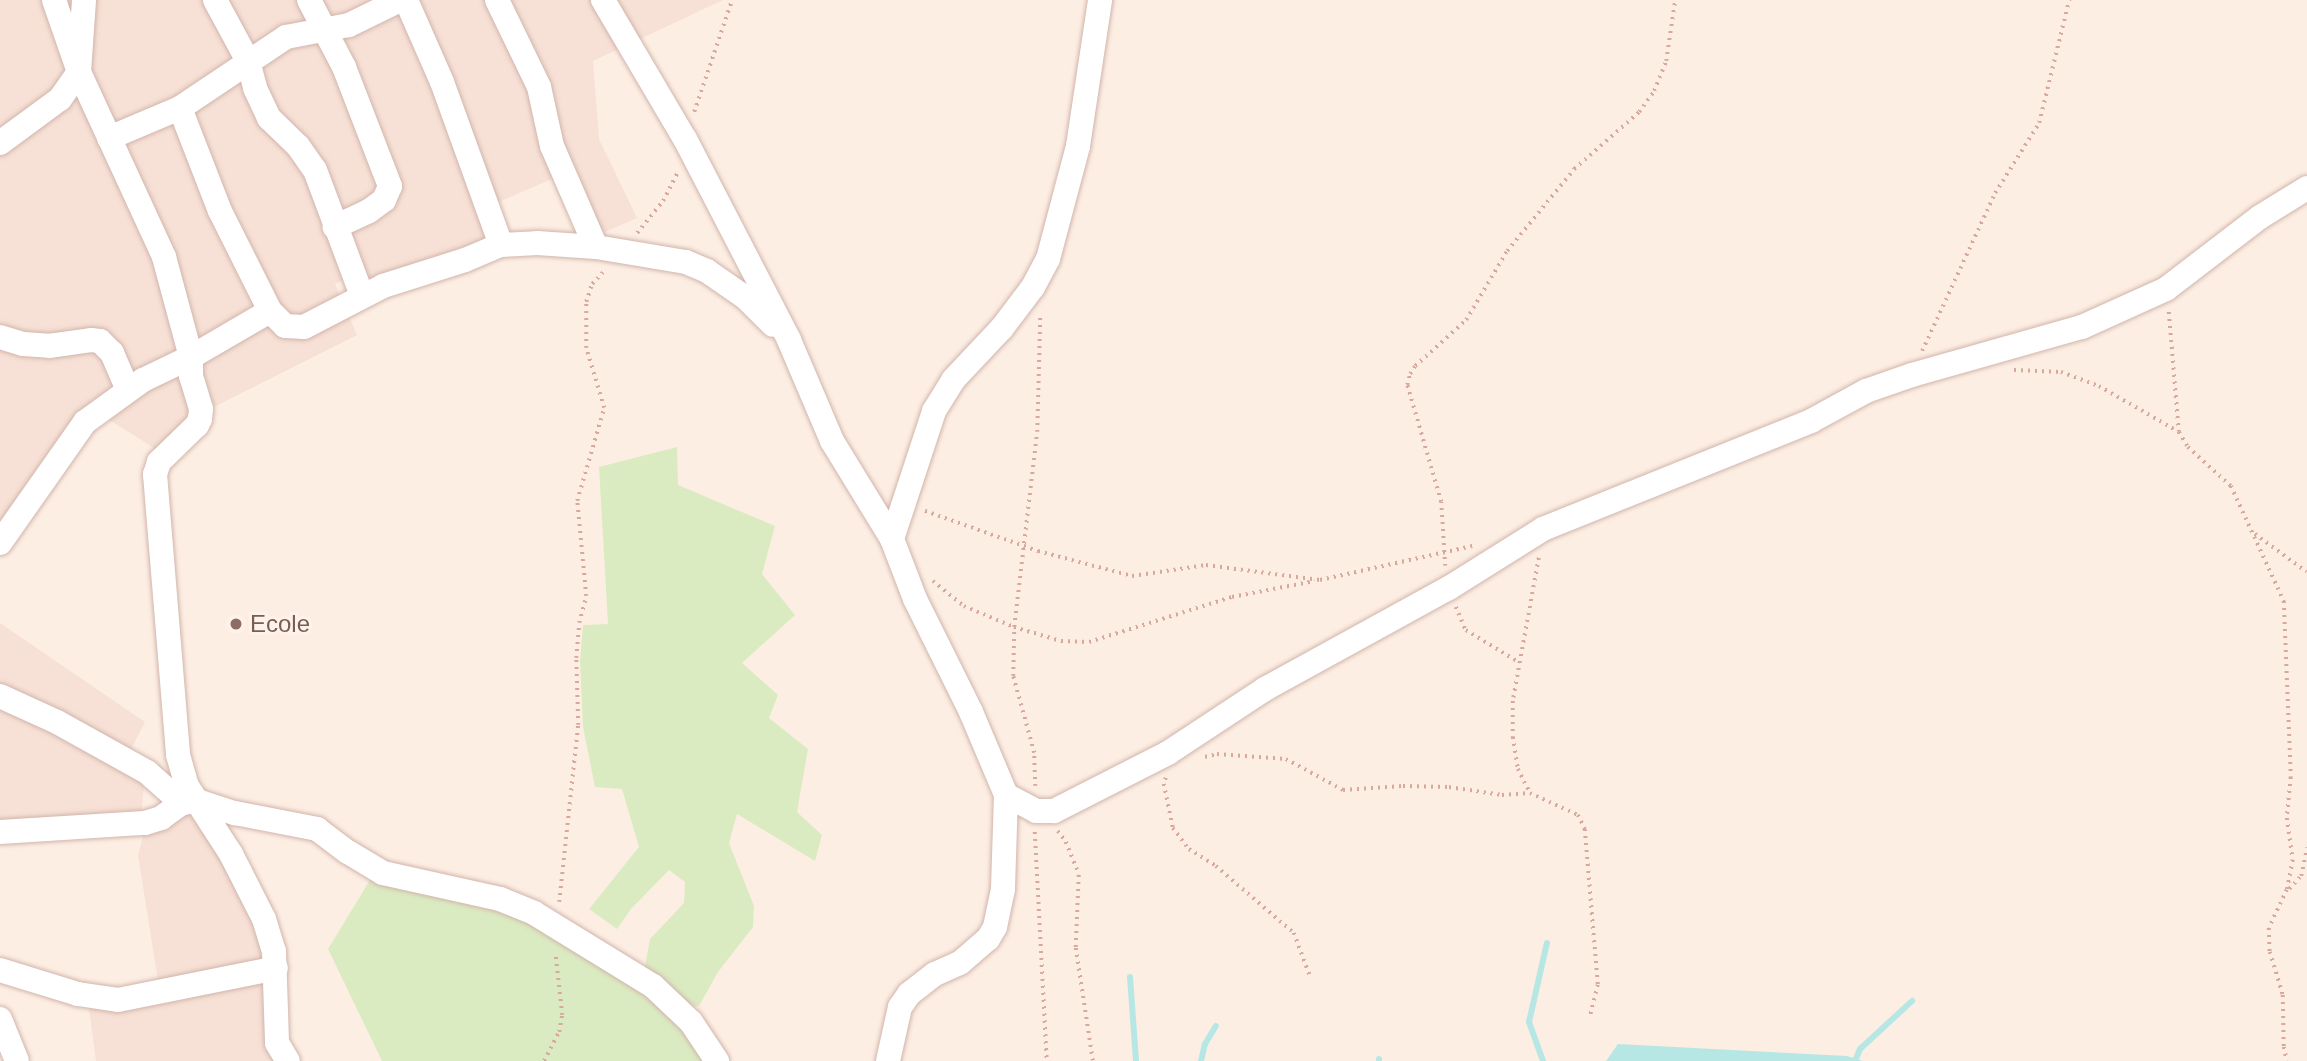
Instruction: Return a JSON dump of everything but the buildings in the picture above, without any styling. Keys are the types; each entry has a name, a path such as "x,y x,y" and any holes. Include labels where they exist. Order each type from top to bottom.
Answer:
{"street":[{"path":"54,0 79,72 164,257 191,357 191,376 201,409 197,425 159,461 155,474 178,755 190,802"},
{"path":"0,143 60,99 79,72 84,0"},
{"path":"215,0 248,61 254,88 269,118 298,146 315,170 334,227 362,296"},
{"path":"309,0 327,30 390,186 384,200 376,206 334,227"},
{"path":"109,138 180,108 286,37 349,25 400,0"},
{"path":"406,0 442,82 501,245"},
{"path":"497,0 539,87 552,146 596,247"},
{"path":"603,0 685,139 789,340 832,441 892,539 915,599 971,712 1006,795 1003,889 995,926 988,939 960,963 935,974 909,994 900,1007 888,1061"},
{"path":"892,539 934,411 953,380 1002,328 1041,276 1077,146 1100,0"},
{"path":"180,108 220,211 270,311 285,326 304,327 362,296 501,245 537,243 596,247 686,262 707,271 746,298 789,340"},
{"path":"1006,795 1035,817 1054,811 1168,753 1265,688 1449,588 1543,529 1811,421 1866,391 1912,375 2082,327 2166,289 2260,217 2307,188"},
{"path":"4,530 85,422 128,390 270,311"},
{"path":"0,338 23,344 49,346 100,341 112,353 128,390"},
{"path":"0,696 147,772 190,802 231,854 260,912 274,951 279,1055"},
{"path":"0,832 145,823 190,802 317,829 383,873 510,902 558,928 653,986 691,1023 717,1061"},
{"path":"0,970 78,994 118,999 276,968"},
{"path":"0,1018 17,1061"}],"path":[{"path":"544,1061 559,1032 562,1015 555,943 578,725 576,658 579,624 586,596 577,500 604,408 586,348 586,302 592,284 663,201 676,174 685,139 732,0"},
{"path":"1520,663 1466,630 1449,588 1441,502 1407,385 1415,366 1466,320 1507,251 1574,169 1639,112 1654,91 1666,61 1675,0"},
{"path":"1912,375 1945,297 1995,194 2039,123 2069,0"},
{"path":"1041,276 1037,432 1014,627 1013,676 1034,752 1047,1061"},
{"path":"2166,289 2179,432 2188,447 2231,486 2255,533 2284,601 2291,764 2287,818 2293,860 2287,890 2269,928 2270,952 2283,995 2284,1047 2287,1061"},
{"path":"2003,369 2061,372 2099,386 2179,432"},
{"path":"2255,533 2307,572"},
{"path":"929,576 964,606 1014,627 1061,641 1089,642 1232,597 1320,580"},
{"path":"1168,753 1171,764 1164,784 1173,828 1189,849 1216,866 1294,933 1310,976"},
{"path":"1194,759 1217,754 1286,759 1343,790 1403,786 1449,787 1502,795 1530,793"},
{"path":"1035,817 1052,822 1066,842 1079,875 1076,948 1093,1061"},
{"path":"2287,890 2301,876 2307,848"}],"shaded area":[{"path":"0,0 723,0 593,61 599,139 637,218 596,236 561,175 487,207 500,240 456,249 378,281 353,275 335,284 357,335 198,415 164,454 93,410 0,546"},
{"path":"0,623 145,722 125,761 145,775 140,827 0,834"},
{"path":"200,808 268,951 283,1061 96,1061 89,1009 161,1000 138,855 146,826"}],"green space":[{"path":"677,447 678,485 775,526 762,574 795,615 742,663 778,695 769,718 808,749 797,812 822,835 815,861 737,814 729,843 754,906 753,927 718,972 699,1006 665,1005 713,1061 382,1061 328,949 373,875 541,923 642,983 650,939 684,903 685,882 669,870 631,909 617,929 589,909 639,847 622,789 595,787 583,727 580,660 583,625 608,624 599,467"}],"water":[{"path":"1618,1044 1847,1056 1863,1061 1606,1061"}],"waterway":[{"path":"1543,1061 1529,1022 1547,943"},
{"path":"1130,977 1136,1061"},
{"path":"1855,1061 1860,1049 1912,1001"},
{"path":"1201,1061 1205,1044 1216,1026"}],"place":[{"name":"Ecole","path":"236,624"}]}
